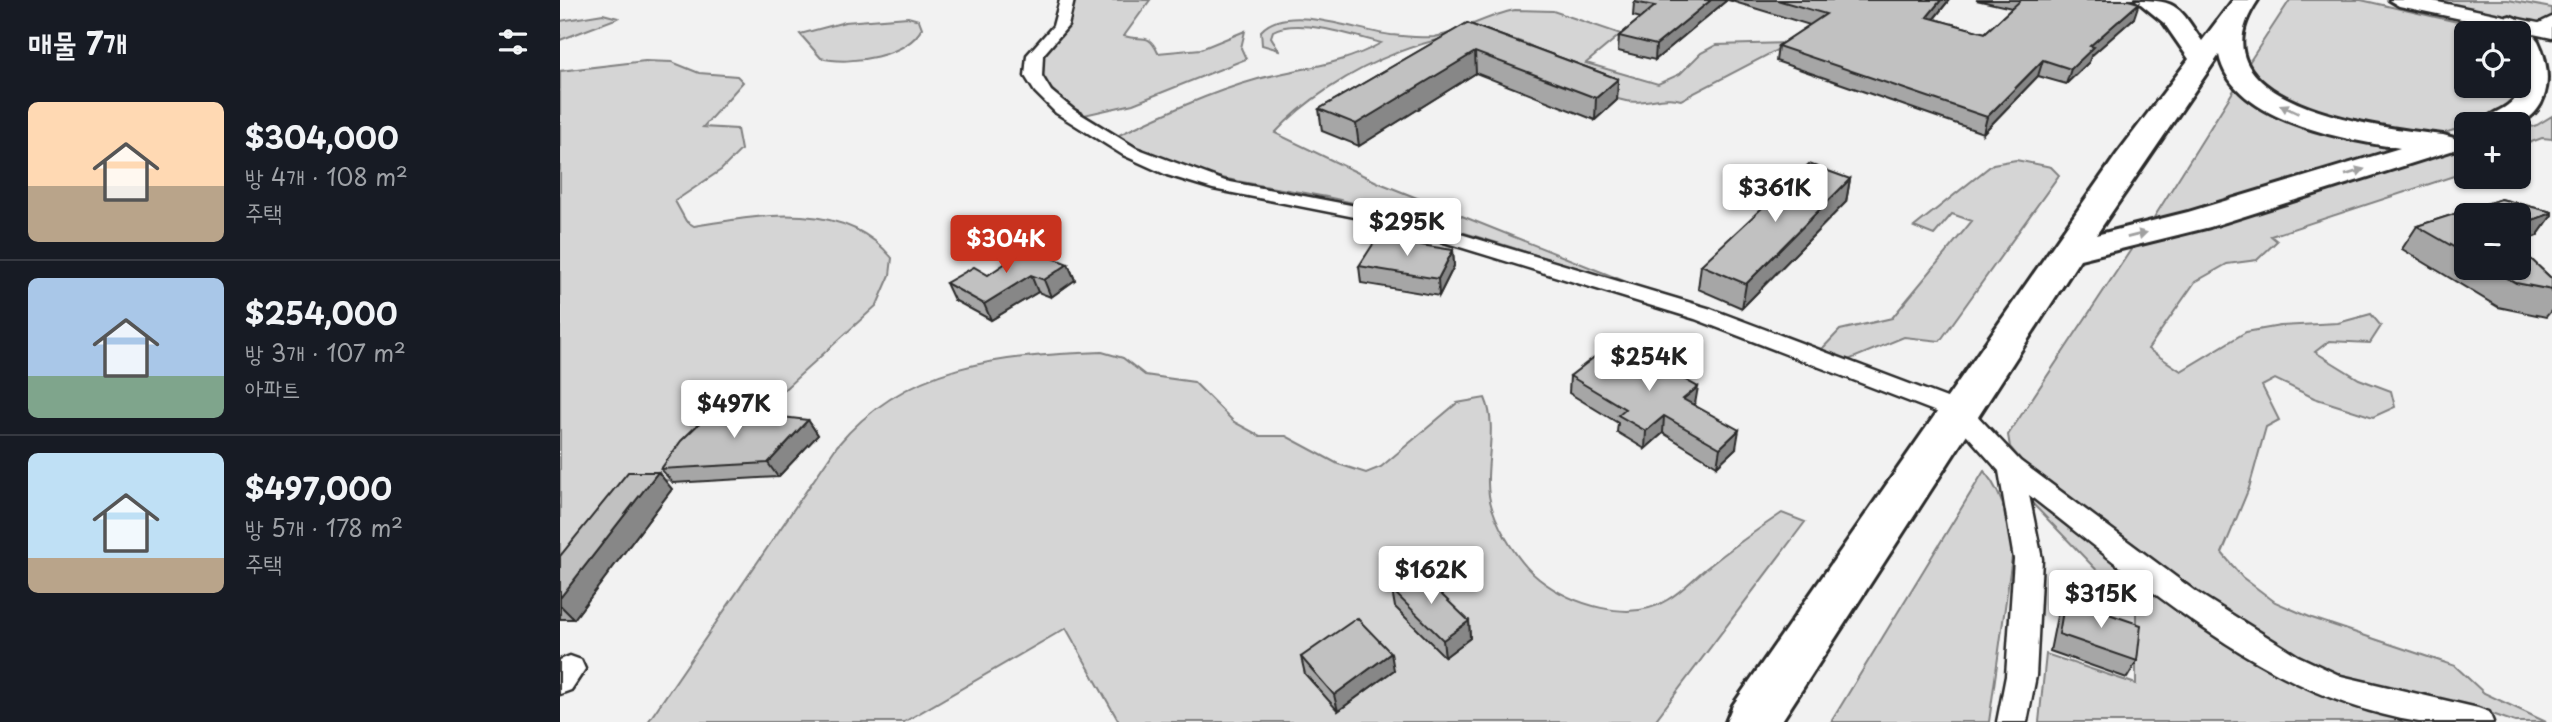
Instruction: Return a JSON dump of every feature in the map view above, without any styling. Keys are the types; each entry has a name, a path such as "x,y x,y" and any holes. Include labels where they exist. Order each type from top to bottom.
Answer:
{"highway":[{"path":"2147,0 2173,18 2201,58"},
{"path":"1752,722 2128,161 2239,9"},
{"path":"2239,9 2233,61 2243,78 2271,100 2310,119 2355,133 2454,140"},
{"path":"2520,112 2536,104 2549,90 2551,74 2540,48 2537,27"},
{"path":"2070,251 2198,220 2454,140"}],"main road":[{"path":"2399,0 2537,27"}],"street":[{"path":"1067,0 1059,28 1033,55 1032,72 1042,90 1056,105 1099,135 1135,155 1241,191 1334,205 1380,216 1703,314 1960,412 2011,468 2186,600 2288,665 2336,688 2478,722"},
{"path":"2011,468 2028,559 2021,676 2012,722"}],"shaded area":[{"path":"1071,0 1150,0 1124,36 1148,40 1158,53 1201,49 1245,31 1241,48 1246,59 1133,104 1080,116 1049,86 1041,62 1050,36"},
{"path":"2290,0 2361,0 2454,21 2454,98 2518,98 2510,112 2454,112 2454,130 2438,135 2391,135 2282,99 2246,67"},
{"path":"2420,0 2508,0 2552,8 2552,17 2533,24 2531,21 2519,21"},
{"path":"1515,10 1553,11 1621,34 1586,63 1658,84 1680,74 1701,53 1716,45 1790,43 1681,100 1668,98 1633,102 1604,95 1537,67 1542,53 1511,39 1476,35 1439,40 1400,51 1363,68 1298,111 1275,133 1377,182 1644,289 1375,208 1195,171 1168,163 1117,136 1222,90 1336,61 1381,43 1327,29 1296,26 1273,31 1271,37 1279,50 1262,45 1261,31 1273,23 1305,18 1391,35 1434,37"},
{"path":"603,14 618,18 560,40 560,21"},
{"path":"908,17 919,20 922,28 915,38 892,52 862,59 847,61 821,58 800,34 845,22"},
{"path":"645,61 672,62 699,73 737,76 743,82 703,127 737,129 741,150 721,170 675,201 686,221 694,226 773,216 826,219 873,239 892,258 890,275 877,305 754,417 673,480 644,481 560,587 560,71"},
{"path":"2239,82 2379,143 2390,154 2148,227"},
{"path":"2552,116 2552,139 2542,138 2531,142 2531,127"},
{"path":"2454,152 2454,176 2271,236 2277,241 2257,260 2227,264 2195,282 2148,349 2181,371 2246,332 2280,326 2338,323 2371,314 2381,326 2370,343 2329,341 2315,352 2359,379 2391,391 2395,407 2373,417 2314,398 2275,379 2262,386 2279,420 2266,427 2249,488 2222,553 2242,577 2275,602 2312,618 2455,666 2484,693 2546,722 2515,722 2467,705 2374,685 2332,672 2282,651 2232,620 2035,477 2010,447 2008,435 2132,248"},
{"path":"2016,160 2051,167 2059,175 1940,341 1904,337 1846,361 1821,350 1840,330 1892,318 1972,221 1952,214 1934,235 1914,227 1993,164"},
{"path":"1102,352 1123,358 1145,375 1194,382 1234,422 1260,436 1286,436 1338,464 1366,473 1381,467 1457,403 1485,398 1491,425 1489,495 1495,517 1505,537 1524,565 1539,579 1567,596 1601,608 1636,610 1652,607 1677,593 1723,555 1782,513 1805,522 1654,722 1119,722 1066,628 904,722 648,722 837,446 864,418 893,397 924,381 957,369 1027,357"},
{"path":"1984,471 1997,490 2005,511 2012,557 1989,722 1831,722"},
{"path":"2034,499 2215,630 2441,722 2039,722 2046,654 2136,684 2136,611 2031,502"}],"building":[{"path":"1711,0 1656,45 1619,36 1655,6 1634,2"},
{"path":"1777,0 1941,0 1927,17 1985,33 2021,0 2128,0 2139,3 2090,46 2094,47 2071,69 2043,60 1987,117 1778,46 1826,14"},
{"path":"1467,23 1618,79 1596,98 1475,52 1356,124 1319,109"},
{"path":"1809,164 1850,179 1746,284 1701,265"},
{"path":"2501,199 2517,203 2489,203"},
{"path":"2531,207 2552,213 2531,220"},
{"path":"2454,214 2454,247 2417,226"},
{"path":"1377,238 1453,250 1438,279 1359,266"},
{"path":"1028,248 1068,264 1044,280 1031,275 984,304 946,283 974,267 988,275"},
{"path":"2531,259 2552,279 2552,290 2511,280 2531,280"},
{"path":"1615,341 1698,387 1683,399 1739,430 1720,448 1664,416 1646,431 1618,415 1625,409 1570,376"},
{"path":"714,409 808,420 768,463 661,469 681,441"},
{"path":"628,472 658,472 560,598 560,556"},
{"path":"1418,572 1469,621 1443,640 1392,590"},
{"path":"2065,599 2141,625 2137,661 2059,634"},
{"path":"1357,618 1391,653 1334,695 1301,657"}]}
